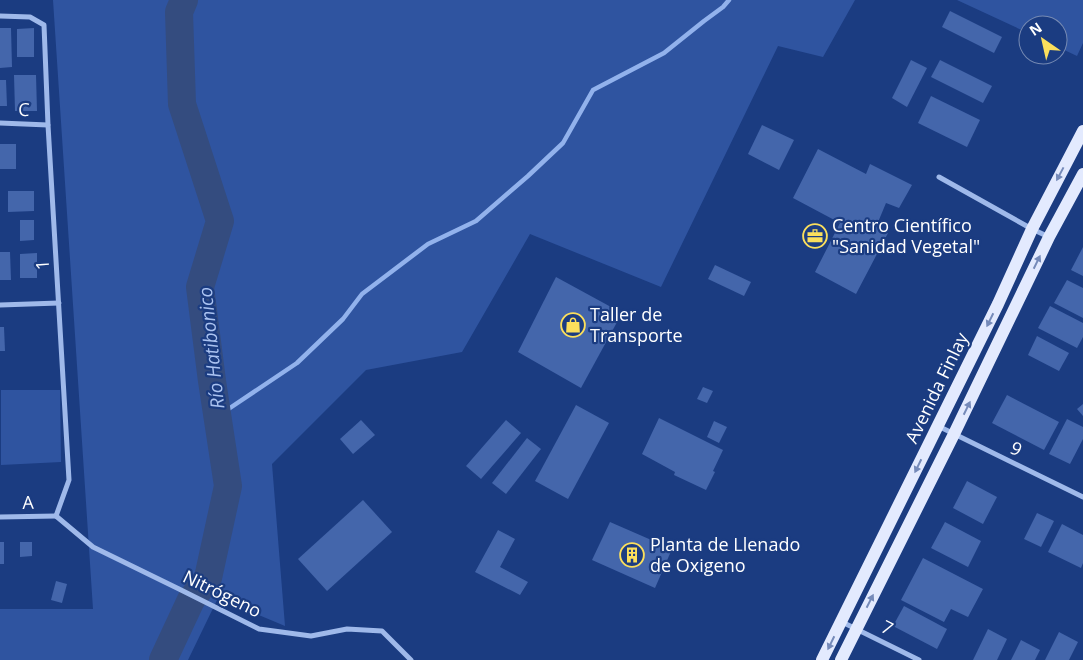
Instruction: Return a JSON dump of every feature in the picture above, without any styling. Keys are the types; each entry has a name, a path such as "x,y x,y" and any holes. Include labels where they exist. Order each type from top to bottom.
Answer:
{"main road":[{"name":"Avenida Finlay","path":"822,660 998,304 1032,229 1083,131"},
{"name":"Avenida Finlay","path":"841,660 954,434 1049,237 1083,174"}],"street":[{"name":"1","path":"0,16 30,17 44,25 69,480 56,516"},
{"name":"C","path":"0,123 48,125"},
{"path":"940,177 1049,237"},
{"path":"0,305 59,303"},
{"name":"9","path":"938,426 1083,497"},
{"name":"A","path":"0,518 56,516"},
{"name":"Nitrógeno","path":"56,516 93,547 259,629 311,636 348,629 382,631 411,660"},
{"name":"7","path":"841,622 919,660"}],"shaded area":[{"path":"53,0 855,0 823,57 778,46 661,287 530,234 462,352 366,370 272,464 285,626 218,598 188,660 0,660 0,609 93,609"},
{"path":"957,0 1083,0 1083,43 1077,56 1068,52 1068,15 1018,15 1018,28"},
{"path":"1,390 60,390 61,462 1,465"}],"building":[{"path":"950,11 1002,37 994,53 942,27"},
{"path":"0,28 11,28 12,67 0,68"},
{"path":"34,28 34,57 17,57 17,29"},
{"path":"911,60 927,68 907,107 892,98"},
{"path":"940,60 992,86 983,103 931,77"},
{"path":"14,75 36,75 37,111 15,111"},
{"path":"0,80 6,80 7,106 0,106"},
{"path":"931,96 980,120 967,147 918,123"},
{"path":"762,125 794,140 779,170 748,154"},
{"path":"0,144 16,144 16,169 0,169"},
{"path":"818,149 866,174 870,164 912,185 899,208 886,203 876,227 888,233 856,294 815,272 840,223 793,198"},
{"path":"8,191 34,191 34,211 8,212"},
{"path":"20,220 34,220 34,240 20,241"},
{"path":"1083,247 1083,276 1071,270"},
{"path":"0,252 10,252 11,280 0,280"},
{"path":"37,253 37,278 20,278 20,254"},
{"path":"715,265 751,282 744,296 708,279"},
{"name":"Taller de Transporte","path":"556,277 622,313 581,388 518,352"},
{"path":"1067,280 1083,288 1083,318 1054,303"},
{"path":"1050,306 1083,323 1083,337 1077,348 1038,328"},
{"path":"0,327 4,327 5,351 0,351"},
{"path":"1037,336 1069,353 1059,371 1028,355"},
{"path":"703,387 713,391 707,403 697,399"},
{"path":"1007,395 1059,422 1044,450 992,423"},
{"path":"1083,404 1083,416 1077,409"},
{"path":"576,405 609,423 568,499 535,481"},
{"path":"659,418 723,450 706,490 674,475 675,472 642,454"},
{"path":"1067,419 1083,427 1083,439 1070,464 1049,454"},
{"path":"361,420 375,435 353,454 340,439"},
{"path":"506,420 521,433 481,479 466,466"},
{"path":"714,421 727,427 719,443 707,437"},
{"path":"527,438 541,449 506,494 492,483"},
{"path":"967,481 997,497 983,524 953,508"},
{"path":"363,500 392,532 327,591 298,559"},
{"path":"1037,513 1054,521 1041,547 1024,539"},
{"name":"Planta de Llenado de Oxigeno","path":"610,522 672,549 655,588 592,560"},
{"path":"945,522 981,541 968,567 931,548"},
{"path":"1062,524 1083,535 1083,563 1081,568 1048,552"},
{"path":"498,530 515,539 500,567 528,582 520,595 475,572"},
{"path":"0,542 4,542 4,564 0,564"},
{"path":"20,542 32,542 32,556 20,557"},
{"path":"923,558 983,589 968,617 951,609 944,622 901,600"},
{"path":"56,581 67,584 62,603 51,600"},
{"path":"904,606 947,629 937,649 893,626"},
{"path":"988,629 1007,639 997,660 973,660"},
{"path":"1059,632 1078,642 1069,660 1045,660"},
{"path":"1021,640 1040,650 1035,660 1011,660"}],"waterway":[{"name":"Río Hatibonico","path":"163,660 191,600 208,578 228,486 200,287 220,221 182,104 179,12 184,0"},
{"path":"218,416 297,363 343,319 362,294 428,244 476,221 528,176 563,143 593,90 664,53 723,7 729,0"}],"place":[{"name":"Centro Científico \"Sanidad Vegetal\"","path":"815,236"},
{"name":"Taller de Transporte","path":"573,325"},
{"name":"Planta de Llenado de Oxigeno","path":"632,555"}]}
